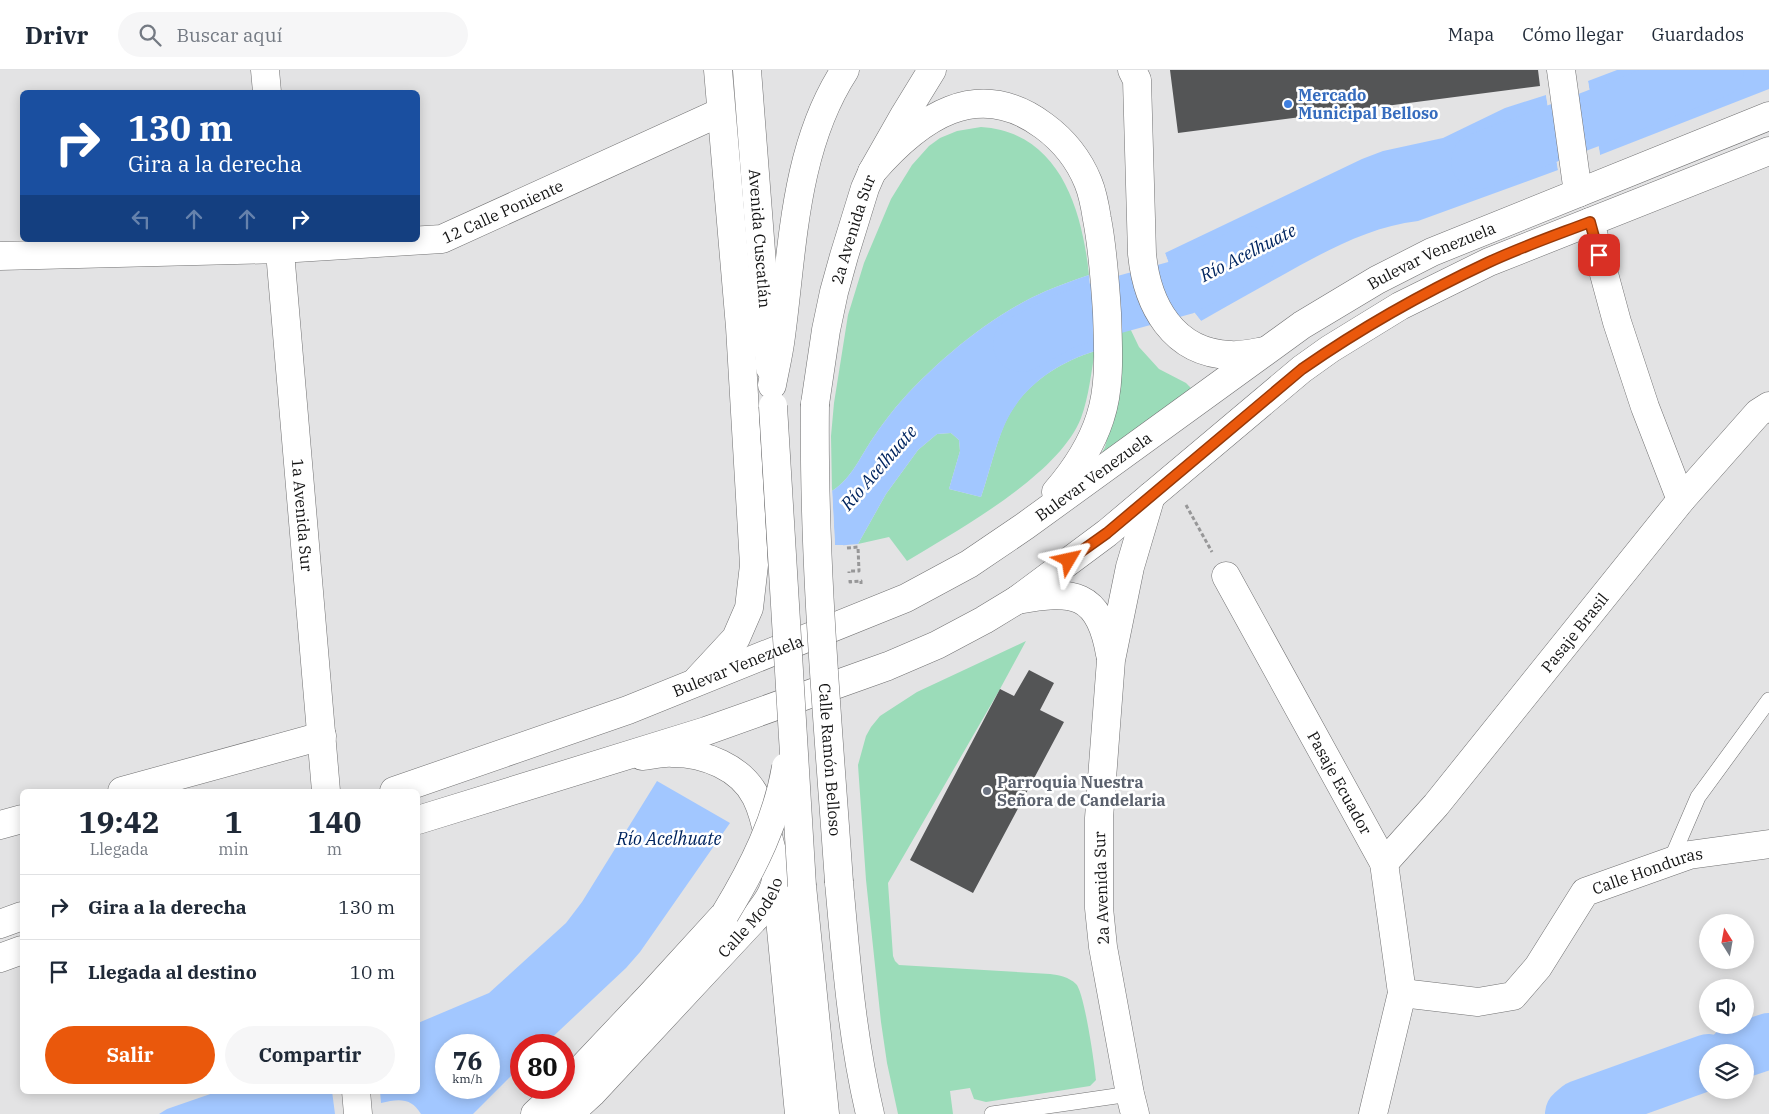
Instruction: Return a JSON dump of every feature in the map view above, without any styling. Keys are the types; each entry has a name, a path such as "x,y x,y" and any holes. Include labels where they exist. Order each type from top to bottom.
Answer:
{"main road":[{"path":"265,70 267,90"},
{"path":"692,685 736,638 749,608 754,565 740,327 718,70"},
{"name":"Avenida Cuscatlán","path":"747,70 773,396"},
{"path":"825,1114 802,886 773,396 799,193 816,130 832,93 845,70"},
{"name":"2a Avenida Sur","path":"815,404 826,330 834,292 865,188 872,172 931,71"},
{"path":"1135,73 1143,259 1152,300 1172,329 1187,342 1200,349 1231,356 1268,350"},
{"path":"1563,79 1578,193"},
{"path":"872,172 893,148 912,132 954,108 992,103 1022,112 1054,134 1079,164 1088,182 1093,198 1105,270 1108,347 1105,395 1100,418 1092,439 1077,468 1026,526"},
{"name":"12 Calle Poniente","path":"420,240 442,239 721,112"},
{"name":"Bulevar Venezuela","path":"400,789 628,710 906,598 970,564 1026,526 1302,325 1377,280 1432,252 1769,116"},
{"name":"Bulevar Venezuela","path":"420,819 706,731 888,666 937,645 1017,600 1107,533 1302,369 1400,306 1489,262 1769,151"},
{"path":"1590,222 1642,398 1681,500"},
{"name":"12 Calle Poniente","path":"0,256 361,242"},
{"name":"1a Avenida Sur","path":"280,245 326,789"},
{"name":"Calle Ramón Belloso","path":"815,404 814,492 818,586 839,882 849,998 870,1114"},
{"name":"Pasaje Brasil","path":"1384,863 1436,806 1681,500 1758,413 1769,406"},
{"name":"2a Avenida Sur","path":"1133,1104 1103,947 1099,908 1099,818 1111,660 1130,567 1151,496"},
{"name":"Pasaje Ecuador","path":"1226,576 1384,863 1402,993 1372,1114"},
{"name":"2a Avenida Sur","path":"1017,600 1049,594 1071,596 1086,602 1099,616 1107,634 1111,660"},
{"path":"575,1075 651,996 725,914 746,881 762,846 778,800 786,772 792,734"},
{"path":"131,789 323,747"},
{"name":"Calle Modelo","path":"569,1114 592,1093 755,918 771,895 776,878 764,814 751,789 739,775 725,766 706,758 672,752 606,762"},
{"path":"0,825 20,820"},
{"name":"Calle Honduras","path":"1402,993 1478,1002 1513,996 1538,967 1585,892 1690,855 1769,844"},
{"path":"776,878 799,1114"},
{"path":"0,924 20,917"},
{"path":"0,958 20,951"},
{"path":"535,1114 551,1099"}],"lane":[{"path":"1670,862 1698,797 1769,700"},
{"path":"992,1114 1133,1104"}],"path":[{"path":"1172,479 1226,576"},
{"path":"839,549 858,547 859,570 849,572 850,582 860,581"}],"green space":[{"path":"981,127 1008,132 1030,143 1048,158 1062,178 1072,200 1086,250 1089,275 1025,301 965,341 911,390 876,434 850,474 832,491 831,436 834,403 848,315 864,263 891,199 912,165 929,146 940,138 957,131"},
{"path":"1123,318 1127,322 1139,347 1159,369 1186,383 1192,389 1096,464 1105,447 1113,415 1119,326"},
{"path":"1095,351 1088,393 1081,418 1069,439 1052,460 1030,480 979,517 907,561 889,537 858,544 886,494 918,450 937,434 951,433 959,440 960,451 949,489 981,497 1001,432 1012,410 1021,398 1031,387 1054,369"},
{"path":"1026,641 888,883 893,956 899,965 1050,974 1070,980 1076,984 1082,1000 1089,1029 1096,1080 1090,1086 986,1102 974,1099 970,1088 950,1091 953,1114 898,1114 887,1063 881,1022 866,880 858,765 866,736 880,716 917,692"}],"water":[{"path":"1617,70 1769,70 1769,89 1600,155 1588,81"},
{"name":"Río Acelhuate","path":"1546,95 1558,170 1418,221 1382,229 1347,242 1297,267 1201,321 1180,294 1165,253 1362,159 1383,151 1443,138 1505,108"},
{"name":"Río Acelhuate","path":"1089,275 1095,351 1054,369 1031,387 1021,398 1012,410 1001,433 981,497 949,489 960,451 959,440 951,433 937,434 918,450 886,494 858,544 835,546 832,491 850,474 881,426 911,390 965,341 1005,313 1046,291"},
{"name":"Río Acelhuate","path":"657,781 730,823 640,952 626,968 556,1034 510,1034 510,1077 500,1087 500,1034 435,1034 435,1099 488,1099 473,1114 421,1114 417,1108 408,1102 398,1100 381,1103 380,1094 420,1094 420,1022 489,993 566,923 582,902"},
{"path":"210,1094 332,1094 335,1114 159,1114 167,1109"}],"pier":[{"path":"1588,81 1600,155 1598,156 1586,82"},
{"path":"1548,94 1560,169 1558,170 1546,95"},
{"path":"1165,253 1180,294 1201,321 1198,322 1178,295 1162,254"},
{"path":"832,488 835,545 843,545 843,547 835,548 833,546 829,491"}],"building":[{"name":"Mercado Municipal Belloso","path":"1170,70 1538,70 1540,86 1178,133"},
{"name":"Parroquia Nuestra Señora de Candelaria","path":"1029,670 1054,683 1040,710 1064,722 973,893 910,860 1000,689 1014,696"}],"waterway":[{"name":"Río Acelhuate","path":"1479,161 1716,70"},
{"name":"Río Acelhuate","path":"1021,344 1062,322 1183,287 1247,254"},
{"path":"1754,1046 1769,1041"},
{"path":"1573,1114 1580,1108 1699,1065"}],"place":[{"name":"Mercado Municipal Belloso","path":"1288,104"},
{"name":"Parroquia Nuestra Señora de Candelaria","path":"987,791"}],"route":[{"path":"1069,560 1107,533 1302,369 1330,349 1400,306 1489,262 1590,222 1599,255"}]}
